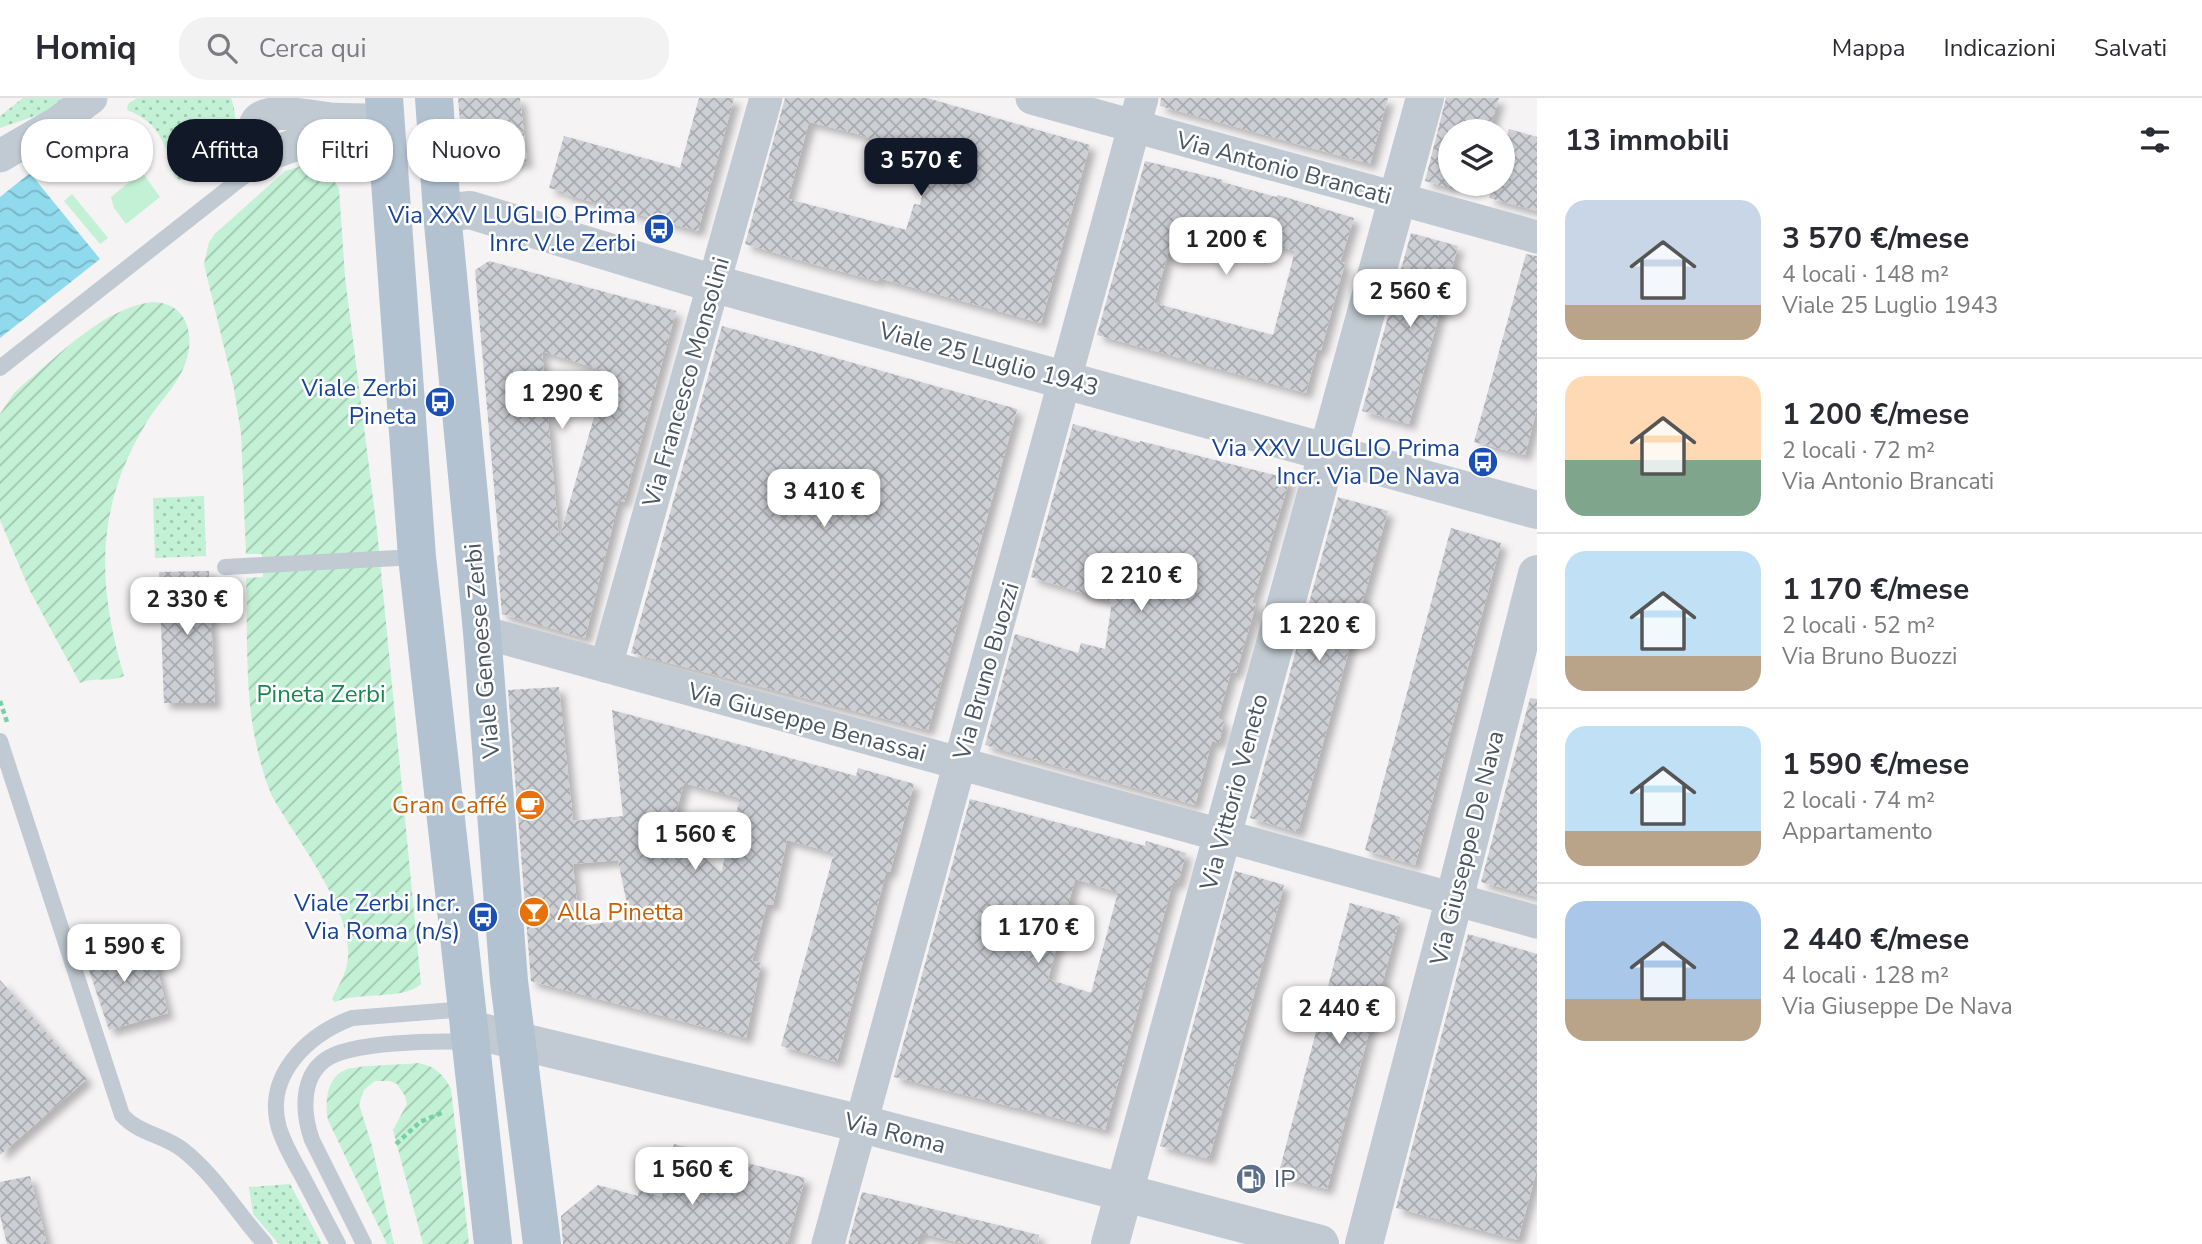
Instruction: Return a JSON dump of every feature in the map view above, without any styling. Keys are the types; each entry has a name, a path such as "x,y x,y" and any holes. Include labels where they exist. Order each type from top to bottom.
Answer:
{"main road":[{"name":"Viale Genoese Zerbi","path":"434,98 442,213 482,632 509,981 542,1244"},
{"path":"389,182 417,557 493,1244"}],"street":[{"path":"0,156 57,123 91,98"},
{"path":"290,98 303,109 330,119"},
{"name":"Via Francesco Monsolini","path":"606,666 766,98"},
{"name":"Via Antonio Brancati","path":"1032,98 1138,112 1398,199 1537,237"},
{"name":"Via Vittorio Veneto","path":"1110,1244 1425,98"},
{"name":"Via Bruno Buozzi","path":"828,1244 1138,112"},
{"path":"261,119 274,113 330,119"},
{"name":"Viale 25 Luglio 1943","path":"442,213 470,211 715,284 1537,510"},
{"name":"Via Giuseppe De Nava","path":"1364,1244 1537,574"},
{"name":"Via Giuseppe Benassai","path":"482,632 1537,922"},
{"name":"Via Roma","path":"469,1027 862,1124 1320,1244"}],"lane":[{"path":"0,368 236,182"},
{"path":"225,567 417,557"},
{"path":"0,741 122,1115 131,1125 180,1147 199,1163 265,1244"},
{"path":"338,1244 278,1127 277,1093 282,1077 293,1059 307,1044 338,1023 352,1018 469,1027"},
{"path":"364,1244 306,1124 304,1105 307,1086 323,1060 337,1053 368,1047 435,1041 469,1027"},
{"path":"307,1044 323,1060"}],"path":[{"path":"396,1144 420,1122 449,1111"}],"green space":[{"path":"23,98 68,98 41,114 0,128 0,116"},
{"path":"137,98 231,98 235,119 167,119 167,154 153,127 153,119 144,119 127,110 128,104"},
{"name":"Pineta Zerbi","path":"297,167 297,182 335,182 339,189 345,277 377,530 421,984 403,992 335,1002 332,999 347,964 348,944 343,923 322,877 272,796 264,774 251,716 246,578 263,577 262,554 246,554 241,433 234,389 204,264 209,242 215,234 273,182 283,182 285,171"},
{"path":"130,182 149,182 160,197 126,224 114,208 111,197"},
{"path":"72,194 108,238 100,244 64,201"},
{"path":"152,302 170,306 182,315 188,330 187,359 178,379 145,425 129,456 109,517 106,578 109,610 124,676 80,683 30,591 0,520 0,414 14,393 84,334 116,313"},
{"path":"204,496 206,556 155,558 153,498"},
{"path":"418,1063 438,1072 451,1089 469,1244 423,1244 393,1130 407,1104 397,1084 375,1081 364,1090 359,1104 372,1146 394,1244 387,1244 328,1120 330,1085 345,1070"},
{"path":"290,1184 322,1244 279,1244 253,1214 249,1187"}],"water":[{"path":"21,180 37,182 100,259 0,338 0,197"}],"building":[{"path":"458,98 520,98 522,119 460,119"},
{"path":"699,98 734,98 698,231 549,188 564,136 680,168"},
{"path":"785,98 927,98 1090,145 1041,323 745,244","holes":["809,122 854,133 931,158 920,205 914,204 906,230 788,199"]},
{"path":"1161,98 1388,98 1370,164 1160,106"},
{"path":"1446,98 1499,98 1493,119 1441,119"},
{"path":"1438,130 1438,184 1425,181"},
{"path":"1515,131 1537,137 1537,211 1489,198 1515,196"},
{"path":"1145,161 1223,180 1222,182 1276,197 1278,195 1354,218 1340,262 1345,263 1306,393 1097,335","holes":["1178,218 1295,251 1273,335 1154,303"]},
{"path":"1411,233 1458,246 1409,424 1362,411"},
{"path":"1526,254 1537,256 1537,409 1525,455 1474,442"},
{"path":"489,261 676,311 624,502 619,500 585,638 502,614 497,556 500,555 475,270","holes":["542,351 607,372 559,539"]},
{"path":"722,326 1017,409 928,730 631,653"},
{"path":"1073,424 1290,479 1252,603 1256,604 1236,673 1231,672 1218,718 1224,721 1219,743 1212,741 1195,805 985,745 1015,634 1078,653 1081,643 1105,649 1112,602 1031,577"},
{"path":"1338,497 1388,511 1298,832 1250,818"},
{"path":"1451,528 1501,543 1415,865 1365,850"},
{"path":"209,571 215,703 164,703 159,572"},
{"path":"559,687 573,821 623,816 612,710 856,776 858,768 914,784 890,872 886,872 837,1062 781,1046 834,853 787,840 773,905 767,904 752,961 761,963 746,1038 531,981 508,690","holes":["684,783 740,798 721,873 672,827","618,860 630,919 579,926 573,864"]},
{"path":"1530,698 1537,699 1537,897 1481,882"},
{"path":"970,799 1145,846 1146,841 1186,853 1178,883 1173,882 1105,1130 894,1077","holes":["1075,879 1118,892 1091,993 1048,979"]},
{"path":"1235,871 1284,885 1209,1159 1160,1146"},
{"path":"1350,903 1400,917 1327,1189 1278,1176"},
{"path":"1468,934 1537,954 1537,1169 1518,1240 1396,1208"},
{"path":"78,937 155,960 168,1013 109,1030"},
{"path":"0,980 87,1079 0,1155"},
{"path":"674,1144 805,1178 787,1244 563,1244 561,1216 598,1185 638,1196 639,1190 662,1197"},
{"path":"30,1176 47,1244 7,1244 0,1215 0,1182"},
{"path":"862,1192 1039,1235 1038,1244 965,1244 920,1233 917,1244 848,1244"}],"place":[{"name":"Via XXV LUGLIO Prima Inrc V.le Zerbi","path":"659,229"},
{"name":"Viale Zerbi Pineta","path":"440,402"},
{"name":"Via XXV LUGLIO Prima Incr. Via De Nava","path":"1483,462"},
{"name":"Gran Caffé","path":"530,805"},
{"name":"Alla Pinetta","path":"534,912"},
{"name":"Viale Zerbi Incr. Via Roma (n/s)","path":"483,917"},
{"name":"IP","path":"1251,1179"}]}
